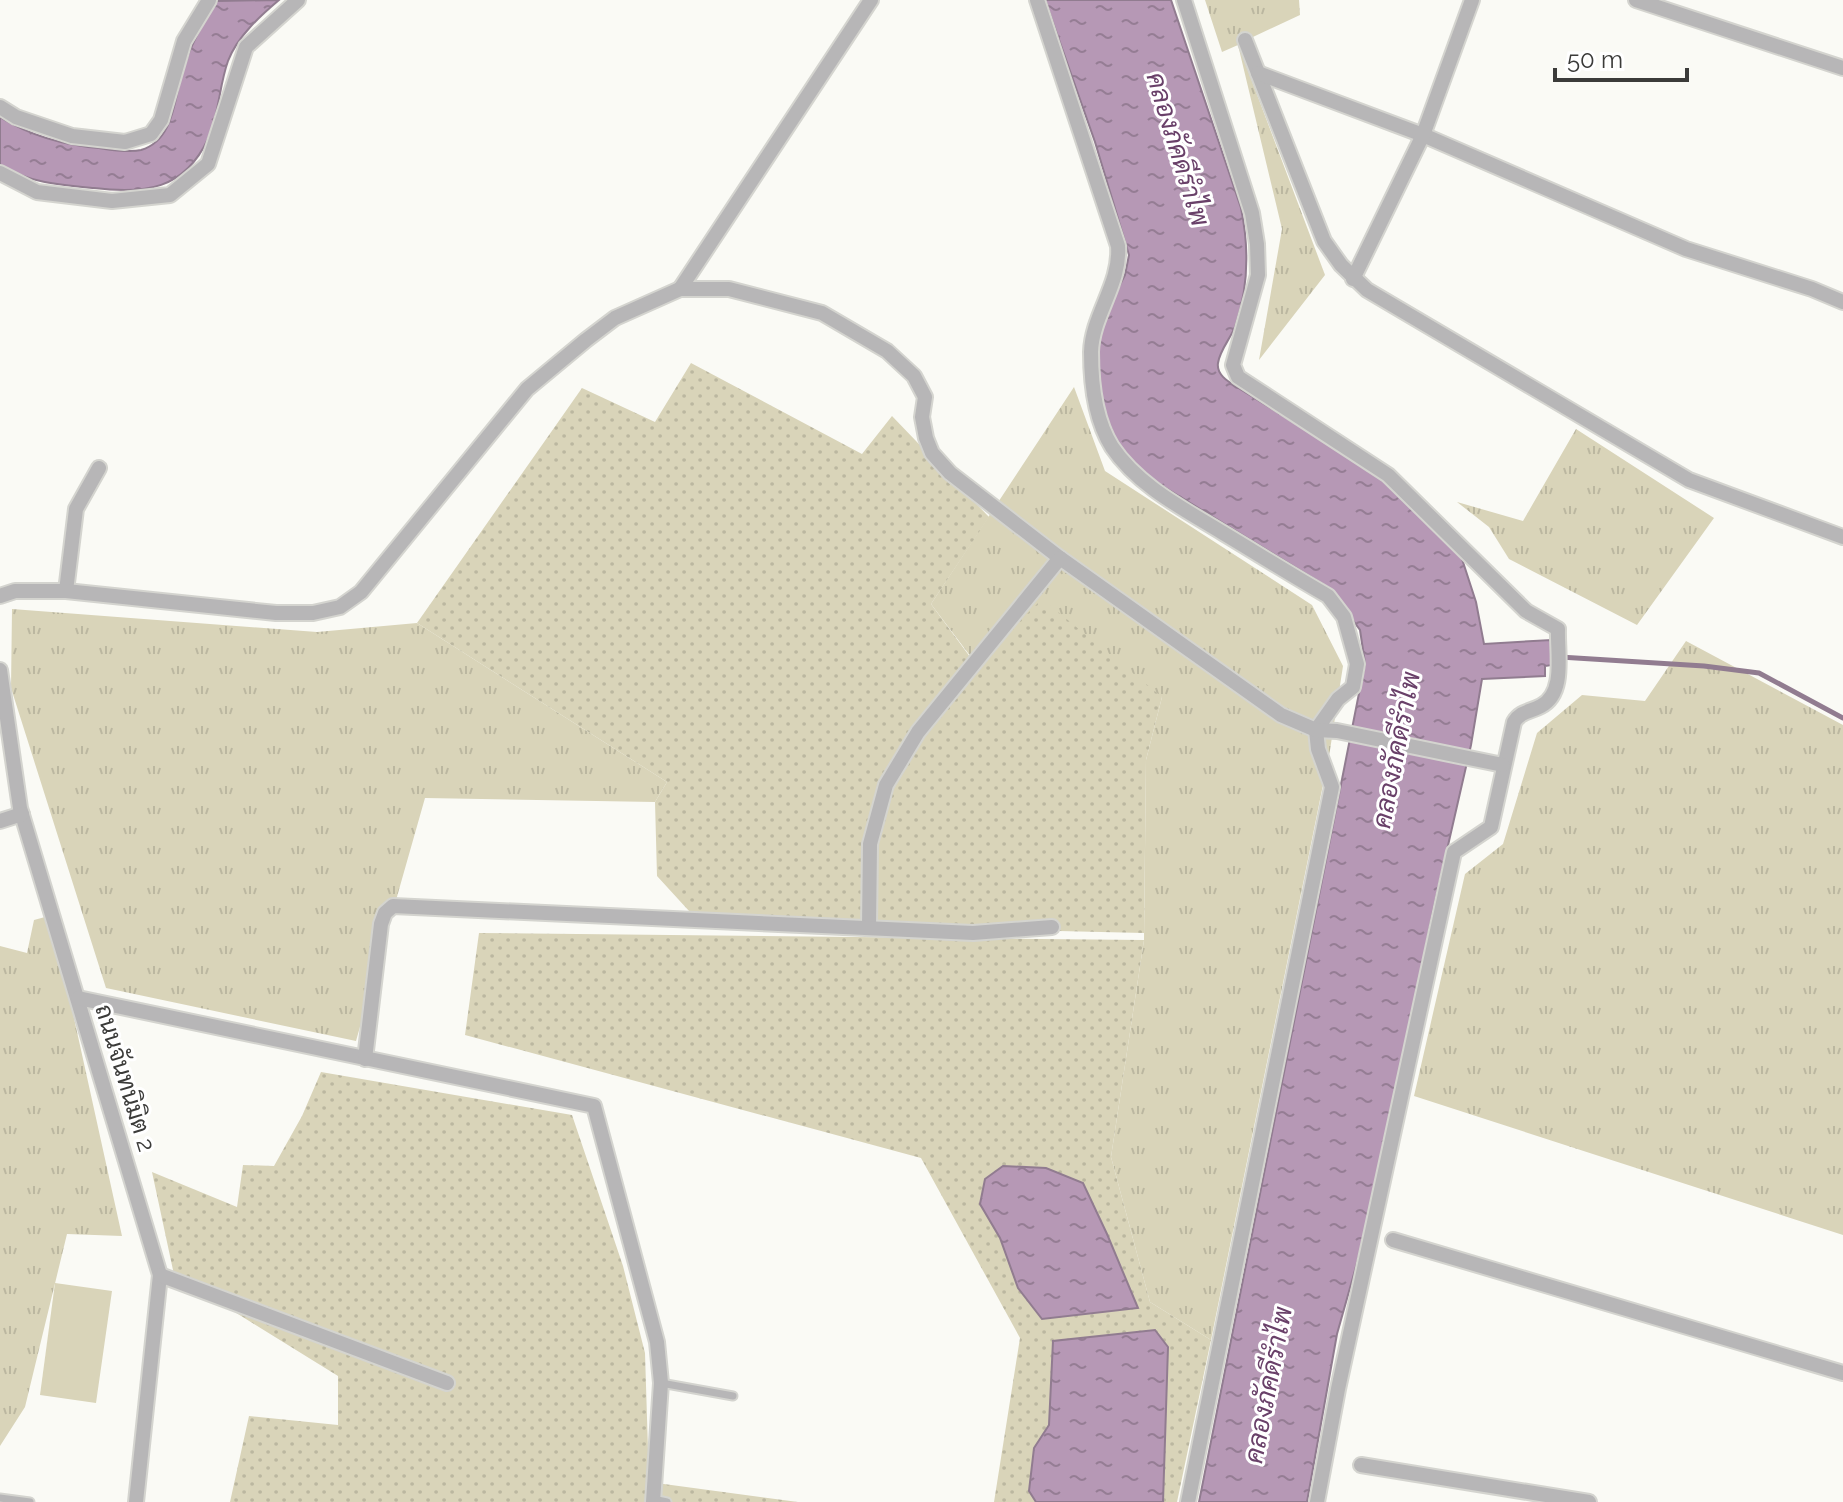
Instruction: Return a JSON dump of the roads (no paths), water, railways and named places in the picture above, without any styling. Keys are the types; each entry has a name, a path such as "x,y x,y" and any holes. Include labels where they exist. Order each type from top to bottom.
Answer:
{"street":[{"path":"0,107 16,117 72,136 125,142 151,134 161,120 184,41 209,0"},
{"path":"0,173 37,192 112,201 170,195 208,164 246,47 298,0"},
{"path":"680,289 871,0"},
{"path":"1037,0 1118,246 1117,271 1091,347 1093,395 1100,421 1112,446 1134,473 1203,520 1328,596 1344,617 1357,664 1355,683 1338,699 1316,730 1318,749 1332,787 1188,1502"},
{"path":"1184,0 1252,213 1257,244 1258,275 1233,365 1238,377 1388,475 1526,611 1557,627 1558,637 1557,688 1544,705 1518,716 1514,722 1491,827 1454,852 1338,1389 1317,1502"},
{"path":"1353,279 1423,135 1472,0"},
{"path":"1636,0 1843,68"},
{"path":"1245,40 1324,241 1353,279 1689,480 1843,537"},
{"path":"1258,73 1423,135 1686,249 1812,289 1843,302"},
{"path":"0,596 15,591 66,591 276,613 313,613 340,607 361,592 527,389 615,318 680,289 729,289 822,313 887,351 914,376 925,397 922,417 926,438 932,453 950,473 1060,558 1281,715 1316,730 1337,731 1503,765"},
{"path":"66,591 76,509 99,468"},
{"path":"869,927 870,844 886,785 918,732 1060,558"},
{"name":"ถนนจันทนิมิต 2","path":"0,670 22,814 160,1275 136,1502"},
{"path":"0,821 22,814"},
{"path":"365,1059 381,924 385,913 393,906 973,933 1052,927"},
{"path":"78,998 594,1106 657,1342 661,1383 658,1501"},
{"path":"1393,1240 1843,1373"},
{"path":"160,1275 447,1383"},
{"path":"1361,1465 1589,1502"}],"lane":[{"path":"661,1383 733,1396"},
{"path":"0,1498 30,1502"}],"water":[{"path":"279,0 250,28 232,52 208,139 187,169 175,178 146,189 113,190 46,182 0,165 0,117 35,134 73,145 131,151 152,145 161,137 172,115 187,57 217,1"},
{"name":"คลองภัคดีรำไพ","path":"1045,0 1171,0 1244,223 1246,266 1243,295 1234,329 1219,358 1219,372 1232,384 1388,481 1448,537 1462,559 1476,602 1484,644 1551,640 1552,665 1545,666 1545,676 1482,679 1379,1185 1337,1334 1307,1502 1199,1502 1365,663 1360,630 1329,588 1151,479 1125,454 1111,432 1101,408 1096,374 1097,339 1125,275 1129,255 1095,142"},
{"path":"1003,1166 1046,1168 1083,1183 1138,1308 1042,1319 1018,1288 1000,1238 980,1204 985,1179"},
{"path":"1155,1330 1168,1347 1163,1502 1036,1502 1029,1491 1034,1448 1049,1425 1053,1341"}],"waterway":[{"path":"1560,657 1704,666 1759,673 1843,718"}]}
